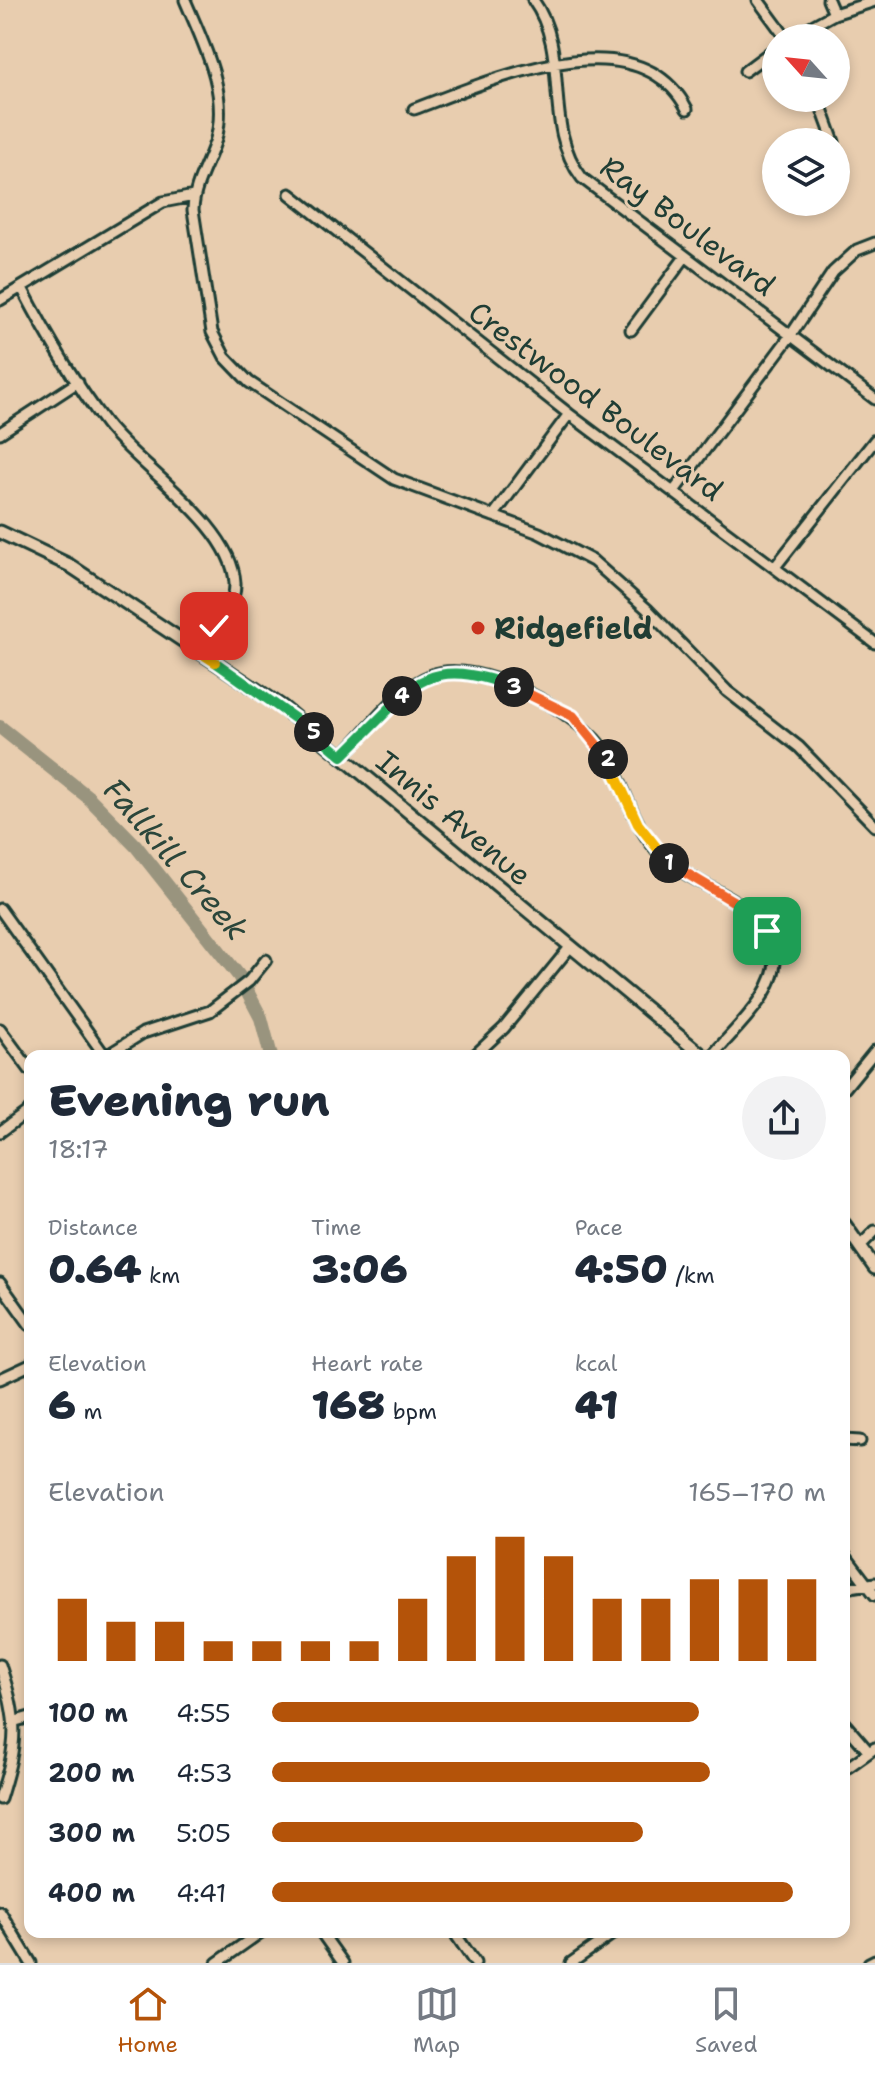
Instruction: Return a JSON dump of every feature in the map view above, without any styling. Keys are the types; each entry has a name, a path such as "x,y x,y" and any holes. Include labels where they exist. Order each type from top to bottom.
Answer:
{"main road":[{"name":"Innis Avenue","path":"0,532 69,565 281,706 696,1050"},
{"path":"850,1233 875,1268"}],"street":[{"path":"185,0 211,65 220,103 216,138 194,196 195,232 212,332 217,345 234,367 276,402 394,479 566,545 615,579 727,691 799,747 875,826"},
{"name":"Ray Boulevard","path":"533,0 549,29 556,63 561,136 582,178 875,399"},
{"path":"758,0 777,24"},
{"path":"828,0 834,14"},
{"path":"815,24 834,14 875,1"},
{"path":"745,71 762,58"},
{"path":"414,109 508,74 556,63 606,60 645,69 673,88 687,109"},
{"name":"Crestwood Boulevard","path":"290,194 569,414 875,643"},
{"path":"0,300 163,202 194,196"},
{"path":"674,491 791,335 833,272 857,250 875,243"},
{"path":"631,330 685,257"},
{"path":"22,288 78,382 125,447 204,522 229,559 235,581 231,606 195,649"},
{"path":"0,433 78,382"},
{"path":"493,516 569,414"},
{"path":"775,567 875,440"},
{"path":"342,756 419,681 445,672 475,675 518,688 573,716 606,753 638,824 660,854 687,876 753,913 767,931 775,957 772,980 717,1050"},
{"path":"0,909 101,1050"},
{"path":"480,1050 504,1028 571,946"},
{"path":"115,1050 143,1033 210,1011 249,981 266,960"},
{"path":"0,1029 24,1062"},
{"path":"850,1082 875,1051"},
{"path":"0,1132 24,1114"},
{"path":"860,1246 875,1231"},
{"path":"0,1283 24,1317"},
{"path":"0,1379 24,1368"},
{"path":"850,1440 860,1441"},
{"path":"850,1561 873,1588"},
{"path":"850,1588 873,1588"},
{"path":"0,1665 16,1721 14,1750 0,1799"},
{"path":"16,1721 24,1719"},
{"path":"850,1729 872,1750 850,1766"},
{"path":"0,1912 31,1963"},
{"path":"224,1961 253,1938"},
{"path":"325,1938 343,1963"},
{"path":"458,1938 475,1963"},
{"path":"579,1961 608,1938"},
{"path":"869,1963 875,1960"}],"waterway":[{"name":"Fallkill Creek","path":"0,727 88,797 136,846 239,976 261,1018 269,1050"}],"place":[{"name":"Ridgefield","path":"478,628"}],"route":[{"path":"214,626 195,649 281,706 342,756 419,681 445,672 475,675 518,688 573,716 606,753 638,824 660,854 687,876 753,913 767,931"}]}
